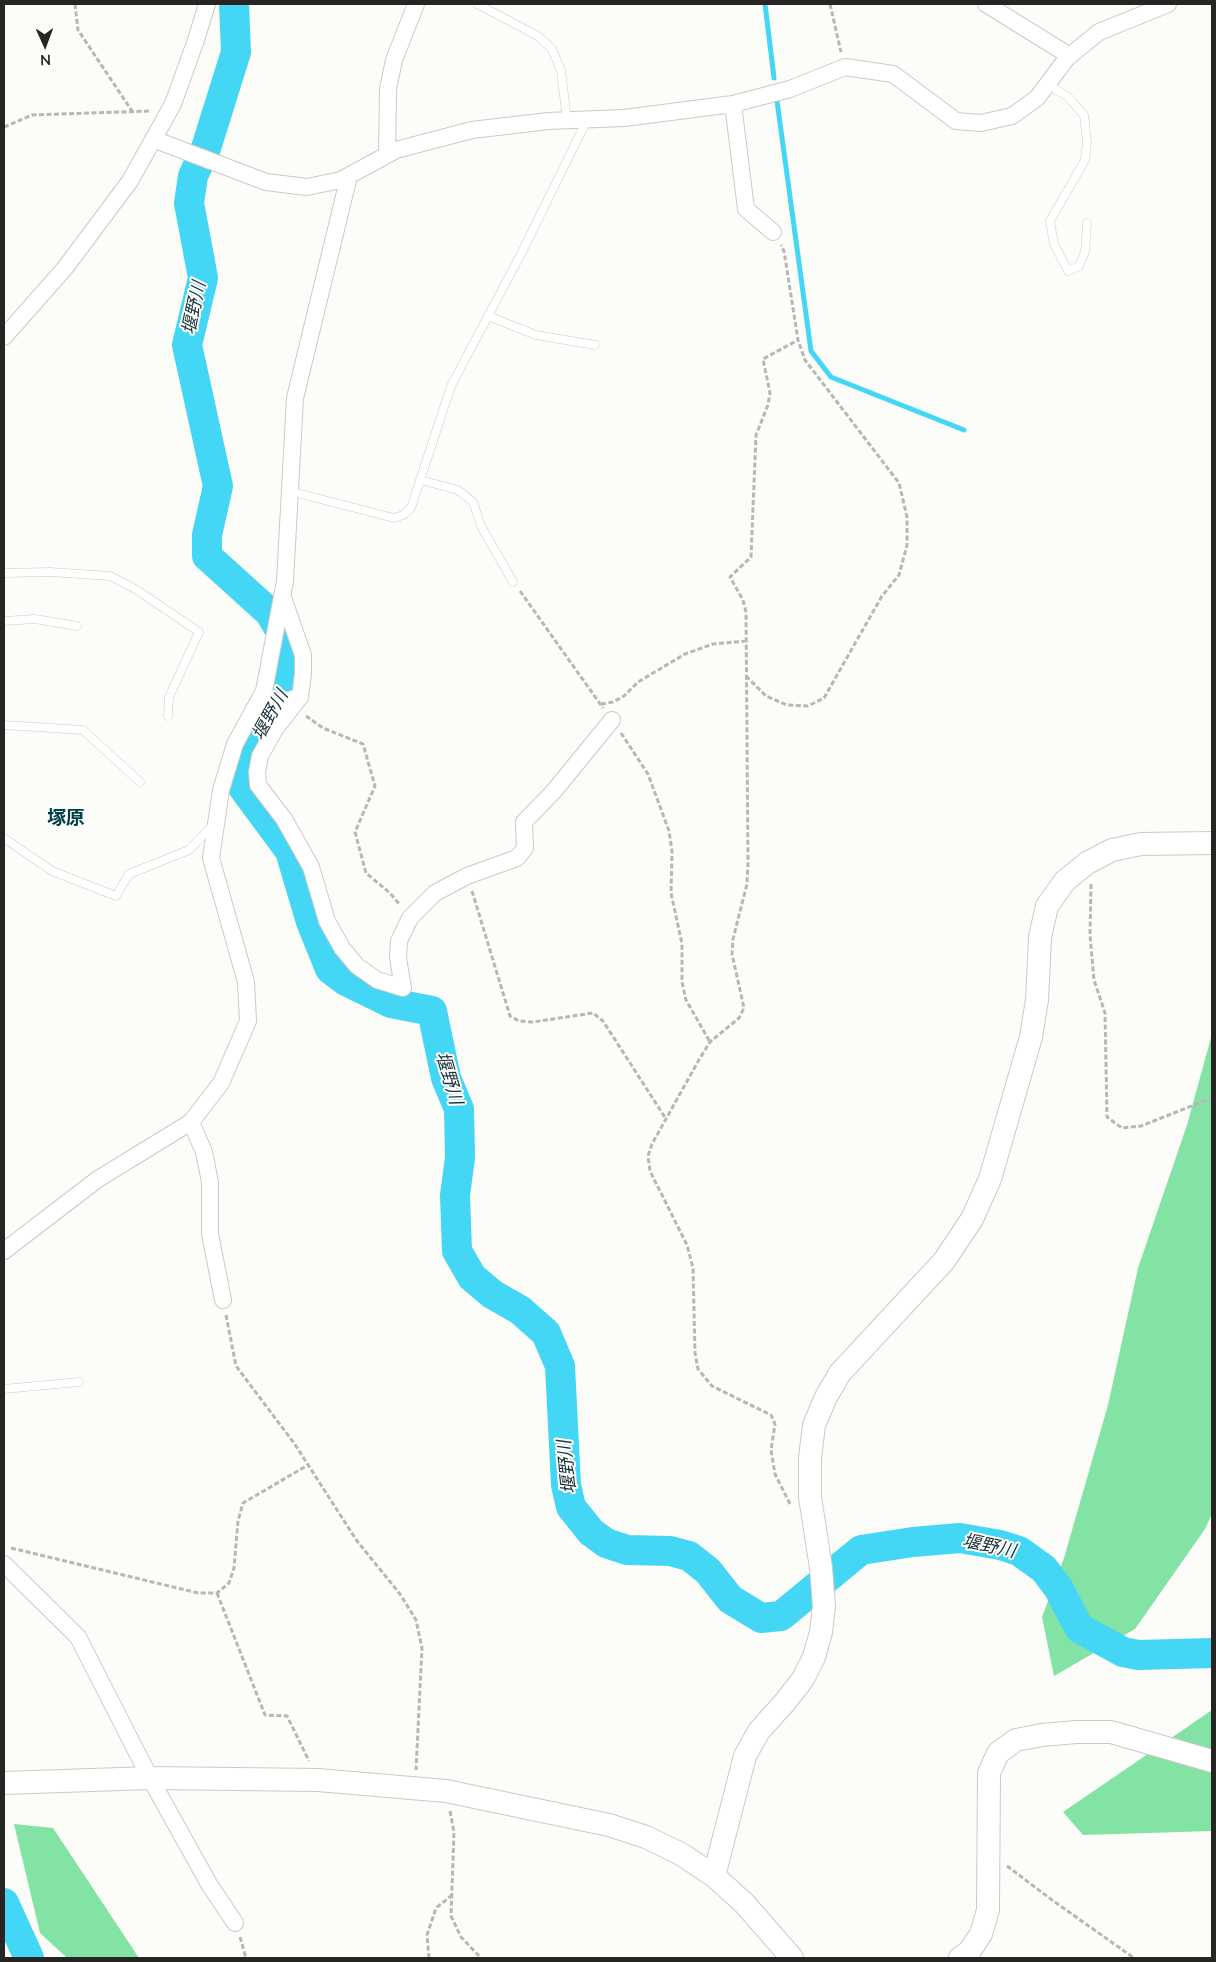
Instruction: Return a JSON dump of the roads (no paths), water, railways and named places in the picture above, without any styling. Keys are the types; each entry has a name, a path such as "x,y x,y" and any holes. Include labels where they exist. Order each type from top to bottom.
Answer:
{"street":[{"path":"4,337 65,268 130,181 169,110 196,40 207,4"},
{"path":"387,155 388,89 394,60 416,4"},
{"path":"986,4 1070,56"},
{"path":"153,139 266,182 307,187 341,180 396,150 472,130 548,121 624,118 733,104 790,89 845,67 893,74 956,120 981,123 1012,116 1037,98 1070,56 1099,32 1168,4"},
{"path":"733,104 746,209 773,232"},
{"path":"4,1251 98,1179 191,1122 221,1083 248,1021 246,982 211,858 222,790 235,744 256,709 264,691 285,581 295,398 349,176"},
{"path":"282,599 303,655 304,674 295,701 275,728 260,756 257,772 258,785 284,819 311,866 327,921 342,948 356,966 377,980 404,988 398,958 400,940 410,918 435,893 467,876 516,858 525,848 524,822 554,791 612,720"},
{"path":"256,709 295,701"},
{"path":"714,1876 745,1756 759,1731 803,1679 814,1657 821,1632 824,1606 821,1568 810,1497 810,1458 814,1425 826,1397 840,1373 944,1261 972,1219 990,1179 1031,1037 1037,1000 1040,936 1047,906 1065,881 1087,863 1112,850 1141,844 1212,844"},
{"path":"191,1122 204,1152 210,1182 210,1234 223,1300"},
{"path":"4,1564 78,1637 150,1778 209,1884 235,1923"},
{"path":"960,1958 969,1952 981,1934 988,1910 987,1850 990,1773 998,1753 1016,1740 1042,1735 1076,1732 1111,1732 1212,1761"},
{"path":"4,1783 150,1778 318,1780 446,1791 609,1825 646,1837 681,1854 714,1876 744,1903 792,1958"}],"lane":[{"path":"477,4 538,36 552,49 560,70 567,120"},
{"path":"1047,84 1067,96 1084,115 1088,142 1085,160 1050,222 1054,244 1068,271 1079,266 1085,252 1087,223"},
{"path":"290,491 394,518 403,515 411,508 451,386 521,254 587,120"},
{"path":"488,316 536,335 595,345"},
{"path":"420,480 458,490 472,502 481,526 513,582"},
{"path":"4,573 50,572 110,576 138,590 199,632 169,697 168,716"},
{"path":"4,621 35,619 77,626"},
{"path":"4,725 83,730 140,782"},
{"path":"4,838 52,871 116,896 129,874 188,850 217,822"},
{"path":"4,1389 79,1382"}],"waterway":[{"name":"堰野川","path":"234,4 236,52 206,148 193,176 189,203 203,278 187,345 218,486 207,535 207,556 270,613 288,644 288,683 245,760 242,786 290,851 311,922 330,969 346,981 391,1003 432,1011 446,1078 459,1109 460,1158 455,1195 457,1251 472,1277 492,1294 520,1310 546,1333 560,1366 566,1485 571,1507 591,1532 606,1543 627,1550 670,1551 689,1556 708,1571 730,1599 761,1618 781,1616 861,1550 913,1542 960,1538 1000,1545 1019,1551 1044,1569 1059,1589 1079,1628 1123,1652 1138,1655 1212,1653"},
{"path":"765,4 774,78"},
{"path":"777,101 811,351 831,377 964,430"},
{"path":"4,1903 29,1958"}],"district":[{"name":"塚原","path":"66,818"}]}
